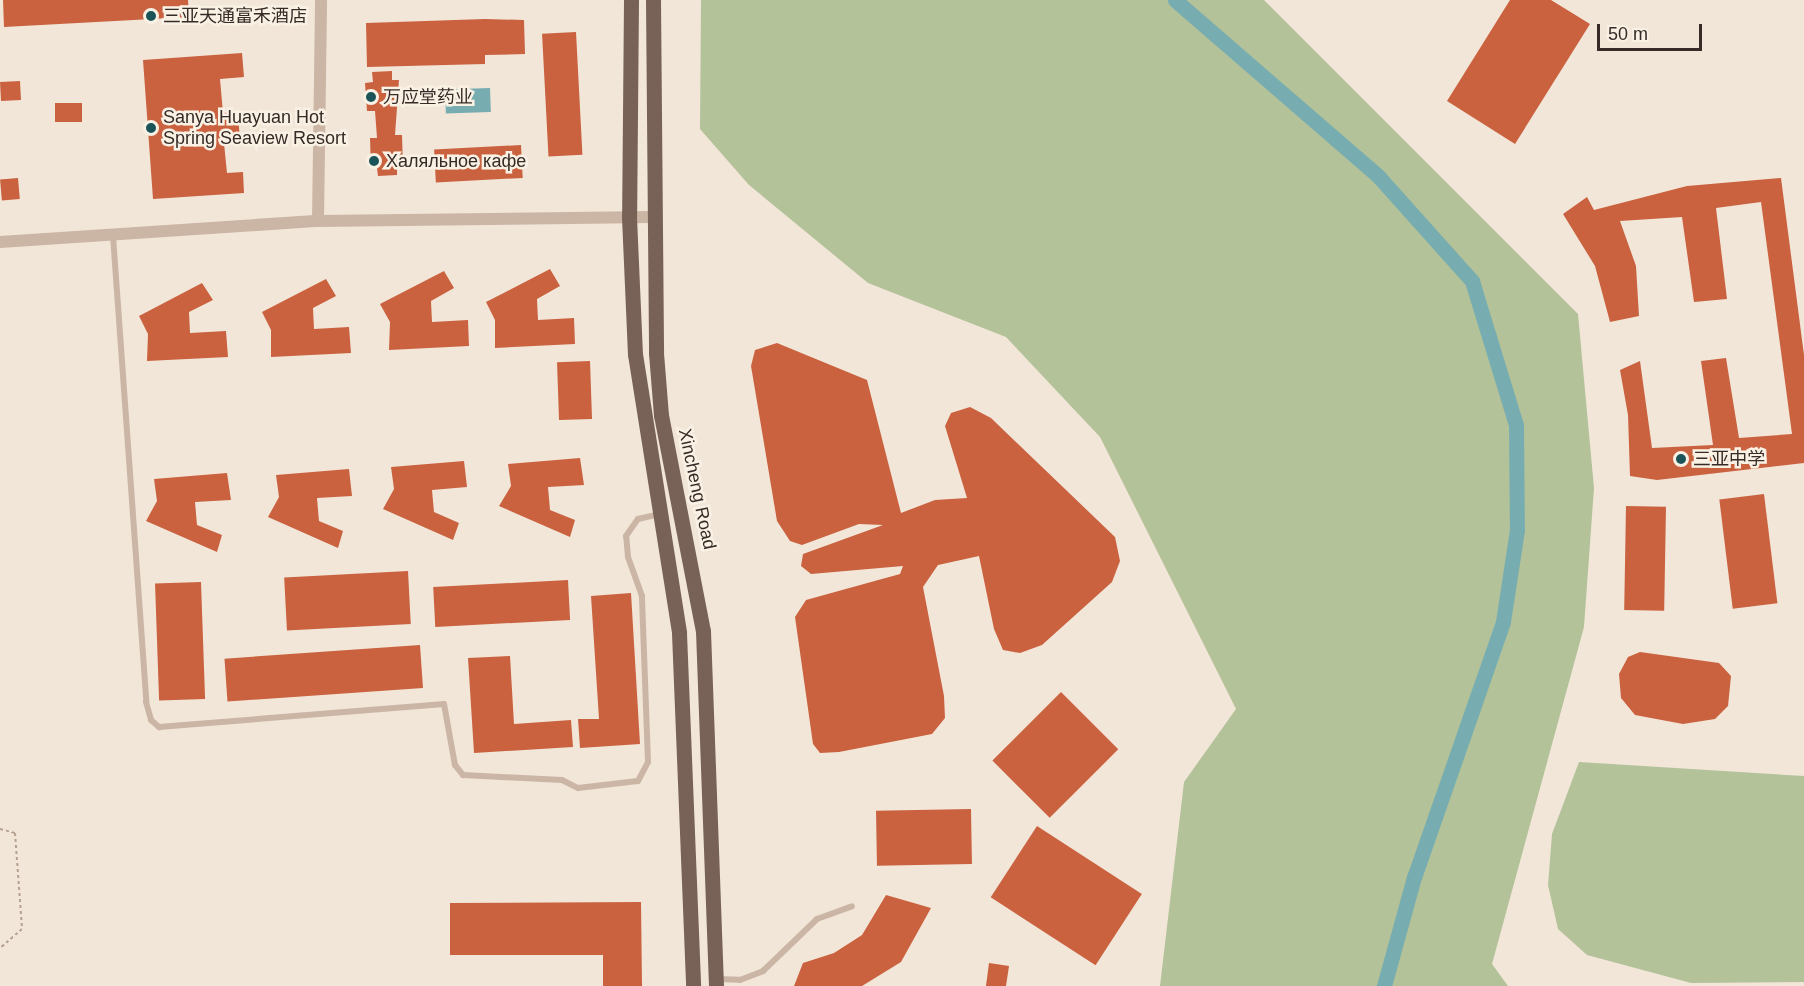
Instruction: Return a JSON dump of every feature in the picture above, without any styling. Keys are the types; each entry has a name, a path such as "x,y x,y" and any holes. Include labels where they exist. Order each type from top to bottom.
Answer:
{"main road":[{"path":"631,0 629,217 634,354 660,514 685,701 693,986"},
{"name":"Xincheng Road","path":"653,0 652,217 661,415 692,551 708,689 716,982"}],"street":[{"path":"318,221 321,0"},
{"path":"0,242 318,221 652,217"}],"lane":[{"path":"113,236 146,702 151,720 159,727 444,704 455,765 463,775 562,780 578,788 638,782 648,762 642,596 627,557 626,536 638,519 660,514"},
{"path":"716,982 740,980 763,971 817,919 852,906"}],"path":[{"path":"0,829 15,833 22,929 0,948"}],"green space":[{"path":"701,0 1264,0 1578,314 1594,488 1584,627 1492,964 1508,986 1160,986 1184,782 1236,709 1100,437 1006,337 868,283 749,185 700,129"},
{"path":"1579,762 1804,776 1804,982 1691,983 1587,955 1558,929 1548,885 1552,834"}],"water":[{"path":"490,88 491,112 446,114 445,90"}],"building":[{"path":"3,0 188,0 189,17 4,27"},
{"path":"1510,0 1551,0 1590,24 1515,144 1447,101"},
{"path":"524,20 525,54 485,55 485,64 367,67 366,23"},
{"path":"576,32 582,155 548,157 542,34"},
{"path":"242,53 244,77 220,79 223,113 238,112 240,142 224,143 227,173 243,172 244,193 153,199 143,60"},
{"path":"392,71 392,80 399,80 395,135 402,135 403,165 397,166 397,175 378,176 377,168 371,168 370,138 377,138 375,111 367,111 365,83 373,82 372,72"},
{"path":"20,81 21,100 1,101 0,82"},
{"path":"55,103 82,103 82,122 55,122"},
{"path":"521,145 523,178 436,183 434,150"},
{"path":"18,178 20,199 2,200 0,180"},
{"path":"1781,178 1804,355 1804,463 1657,480 1630,476 1628,415 1620,370 1640,361 1652,448 1713,445 1701,361 1726,358 1739,438 1792,434 1761,202 1716,208 1727,299 1694,302 1682,217 1620,221 1636,266 1639,316 1610,322 1595,266 1563,214 1587,197 1594,210 1687,186"},
{"path":"550,269 560,286 537,299 538,320 574,318 575,344 495,348 495,320 486,302"},
{"path":"444,271 454,288 431,301 432,322 468,320 469,346 389,350 390,322 380,304"},
{"path":"326,279 336,296 313,308 314,329 349,327 351,353 271,357 271,330 262,312"},
{"path":"202,283 213,300 189,312 190,333 226,331 228,357 147,361 148,334 139,316"},
{"path":"777,343 867,380 901,513 935,500 967,498 945,426 951,413 970,407 991,418 1115,537 1120,561 1112,582 1042,645 1020,653 1003,650 994,629 979,556 938,565 923,587 944,696 945,718 932,734 839,752 820,753 813,744 795,617 806,600 900,574 903,566 811,574 801,566 803,554 883,525 859,524 802,545 790,541 777,521 751,366 755,350"},
{"path":"590,361 592,419 559,420 557,362"},
{"path":"580,458 584,485 548,487 550,510 575,520 570,537 499,506 511,486 508,464"},
{"path":"464,461 467,487 432,490 434,512 459,523 453,540 383,509 394,489 391,467"},
{"path":"349,469 352,496 317,498 319,521 343,531 338,548 268,517 279,497 276,475"},
{"path":"227,473 231,500 195,502 197,525 222,535 217,552 146,521 157,501 154,479"},
{"path":"1764,494 1777,603 1733,609 1719,499"},
{"path":"1626,506 1666,507 1664,611 1624,610"},
{"path":"408,571 411,624 287,630 284,577"},
{"path":"568,580 570,620 435,627 433,587"},
{"path":"201,582 205,699 159,701 155,584"},
{"path":"631,593 640,744 580,748 578,719 599,719 591,596"},
{"path":"420,645 423,688 227,702 224,659"},
{"path":"1640,652 1719,663 1731,676 1728,706 1715,719 1683,724 1635,715 1621,698 1619,674 1628,657"},
{"path":"510,656 514,724 571,720 573,747 474,753 468,658"},
{"path":"1061,692 1118,749 1050,818 992,761"},
{"path":"971,809 972,864 877,866 876,811"},
{"path":"1037,826 1142,894 1096,965 991,897"},
{"path":"886,895 931,908 901,962 862,986 794,986 803,963 834,953 862,935"},
{"path":"641,902 642,986 603,986 603,955 450,955 450,903"},
{"path":"989,963 1009,966 1006,986 986,986"}],"waterway":[{"path":"1175,0 1379,177 1472,281 1516,425 1517,530 1503,622 1414,877 1384,986"}],"place":[{"name":"三亚天通富禾酒店","path":"151,16"},
{"name":"万应堂药业","path":"371,97"},
{"name":"Sanya Huayuan Hot Spring Seaview Resort","path":"151,128"},
{"name":"Халяльное кафе","path":"374,161"},
{"name":"三亚中学","path":"1681,459"}]}
